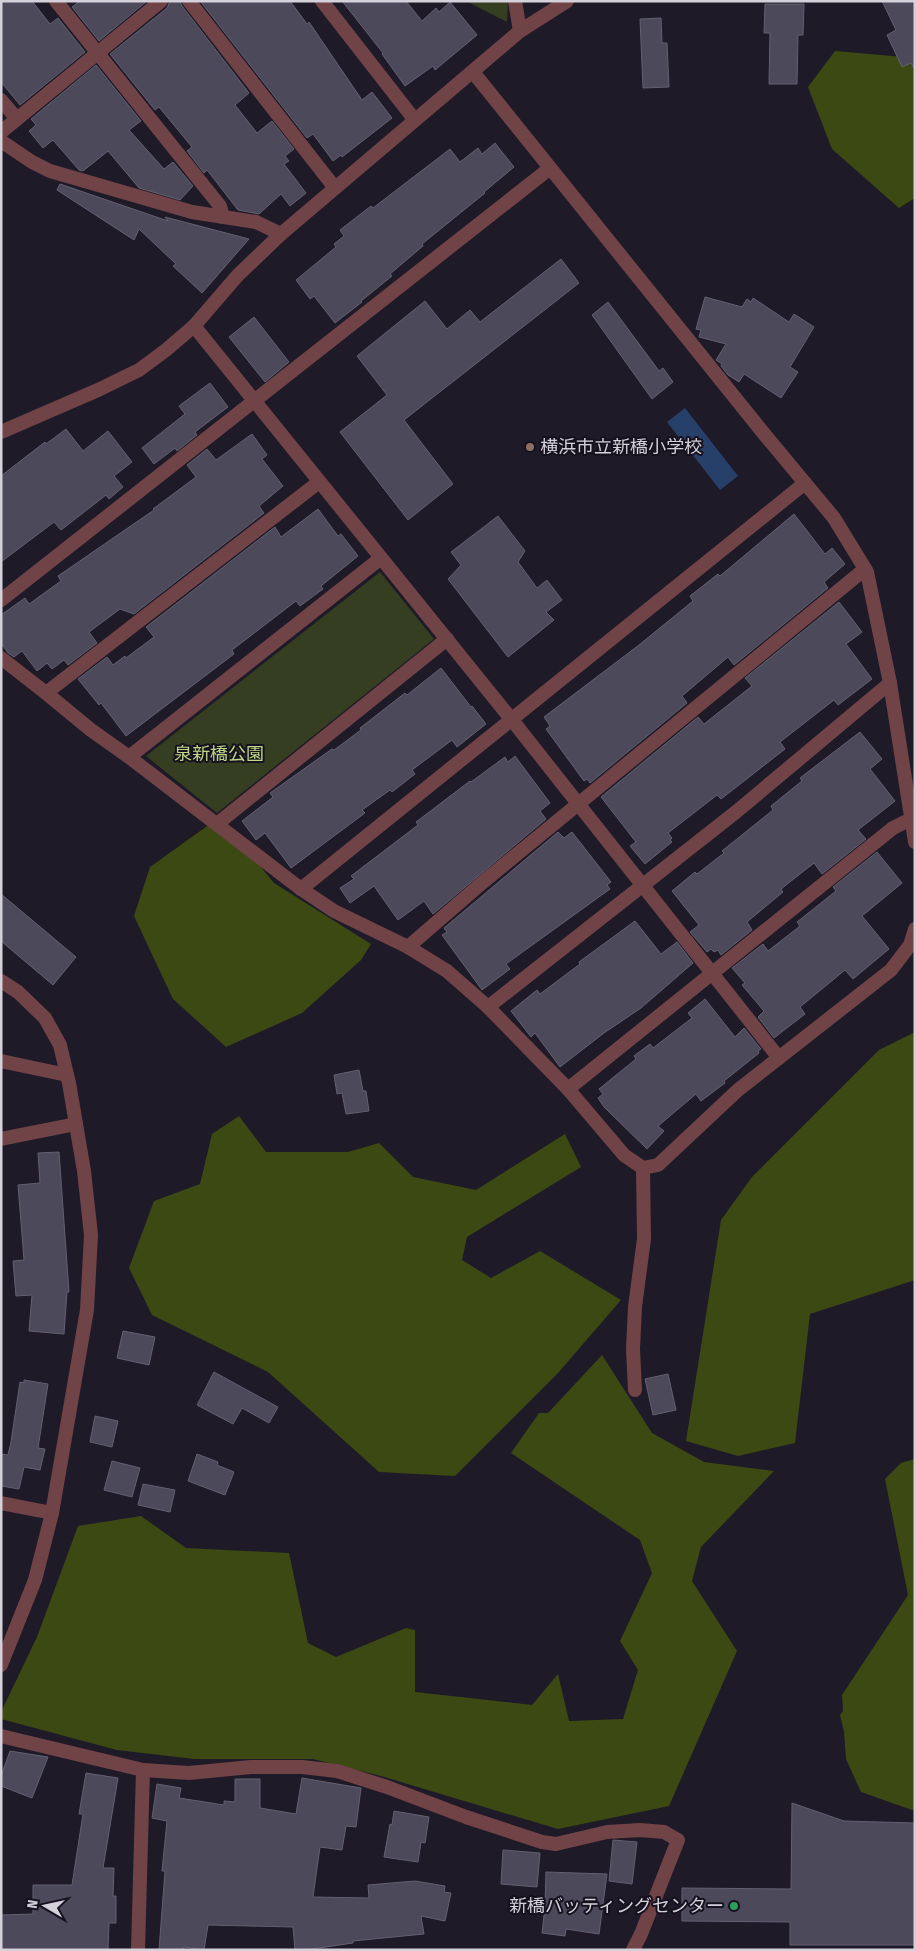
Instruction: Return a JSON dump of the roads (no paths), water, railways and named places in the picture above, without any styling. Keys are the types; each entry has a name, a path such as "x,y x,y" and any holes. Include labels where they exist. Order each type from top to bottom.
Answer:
{"street":[{"path":"56,1 220,206 224,217"},
{"path":"1,132 161,1"},
{"path":"189,1 335,188"},
{"path":"322,1 414,119"},
{"path":"515,1 520,31"},
{"path":"1,432 139,370 194,326 238,275 281,234 414,119 473,72 520,31 568,1"},
{"path":"473,72 549,169 834,518 865,569 890,683 915,842"},
{"path":"1,100 17,119"},
{"path":"1,141 32,162 50,171 192,212 256,222 281,234"},
{"path":"1,600 549,169"},
{"path":"194,326 512,720 779,1058"},
{"path":"46,692 319,482"},
{"path":"301,890 805,483"},
{"path":"129,757 381,558"},
{"path":"408,947 482,882 865,569"},
{"path":"217,824 447,640"},
{"path":"1,658 46,692 91,730 217,824 301,890 334,911 408,947 447,971 488,1008 568,1089 624,1155 643,1168 658,1165 738,1090 891,970 910,945 915,928"},
{"path":"488,1008 736,812 890,683"},
{"path":"568,1089 893,828 911,820"},
{"path":"1,981 18,992 45,1018 60,1045 84,1171 91,1235 87,1310 52,1513 35,1580 1,1665"},
{"path":"1,1061 67,1075"},
{"path":"1,1139 76,1124"},
{"path":"635,1390 633,1349 635,1307 644,1239 643,1168"},
{"path":"1,1503 52,1513"},
{"path":"1,1736 143,1770 189,1773 251,1767 302,1767 337,1771 387,1787 466,1817 535,1840 556,1844 607,1832 640,1830 664,1832 678,1840 642,1934 633,1950"},
{"path":"138,1950 143,1770"}],"water":[{"path":"685,408 738,476 720,490 667,422"}],"place":[{"name":"横浜市立新橋小学校","path":"530,447"},
{"name":"新橋バッティングセンター","path":"734,1906"}],"park label":[{"name":"泉新橋公園","path":"219,754"}]}
